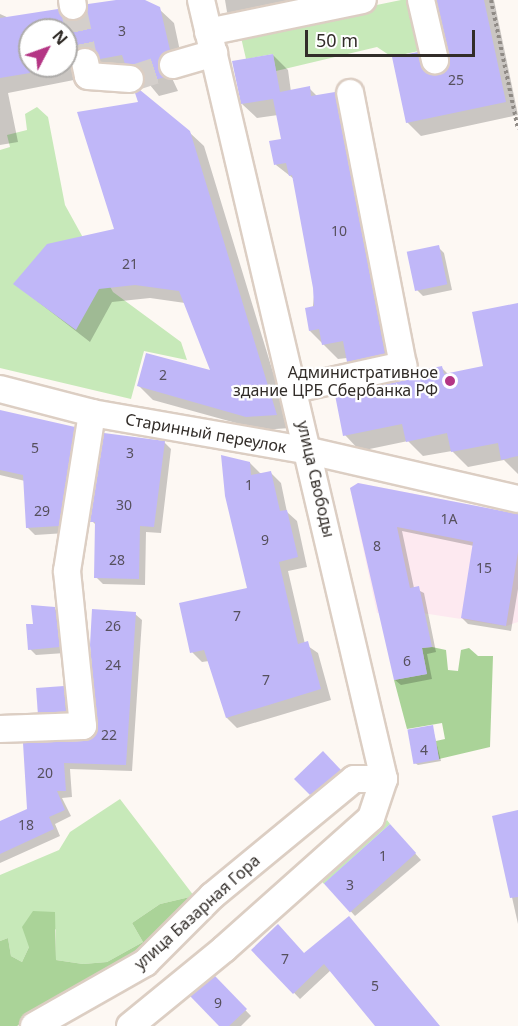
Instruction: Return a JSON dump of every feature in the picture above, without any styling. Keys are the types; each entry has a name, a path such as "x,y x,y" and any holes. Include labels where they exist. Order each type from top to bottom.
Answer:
{"street":[{"name":"улица Свободы","path":"201,0 310,451 384,779"},
{"path":"173,65 211,42 363,0"},
{"path":"422,0 435,60"},
{"path":"85,62 88,76 130,79"},
{"path":"295,389 403,365 350,93"},
{"name":"Старинный переулок","path":"0,389 92,413 310,451 518,499"},
{"path":"0,729 83,726 67,572 92,413"},
{"name":"улица Базарная Гора","path":"34,1026 145,963 212,896 354,779 384,779"},
{"path":"130,1026 224,949 371,818 384,779"}],"path":[{"path":"491,0 518,129"}],"shaded area":[{"path":"358,483 518,514 518,622 506,626 403,610 377,613 350,488"}],"green space":[{"path":"410,0 423,50 392,57 377,47 276,71 273,54 246,59 240,33"},
{"path":"37,107 48,117 65,205 113,292 181,342 187,360 144,351 131,399 0,368 0,150 10,147 7,135 27,130 25,114"},
{"path":"432,647 446,650 448,670 458,671 461,650 469,648 478,656 493,656 490,747 439,759 436,741 445,739 442,723 407,729 394,680 427,674 422,648"},
{"path":"120,799 194,896 160,904 132,923 143,942 107,962 83,964 56,960 56,929 29,947 22,962 11,956 8,938 0,941 0,875 59,850 70,832"},
{"path":"387,820 390,824 324,884 320,879"},
{"path":"194,896 197,904 144,956 17,1026 0,1026 0,941 8,938 11,956 22,962 29,947 22,927 33,911 55,912 56,960 83,964 107,962 143,942 132,923 160,904"}],"building":[{"path":"116,0 145,0 160,7 170,50 158,62 165,77 144,83 143,72 125,64 122,55 100,59 89,48 78,50 78,20 83,17 88,4"},
{"path":"436,0 484,0 506,102 406,123 392,57 418,52 425,71 438,75 446,70 450,57"},
{"path":"58,9 62,16 67,18 18,18 18,75 0,78 0,18"},
{"path":"273,54 280,92 310,86 311,96 335,92 385,354 347,362 343,341 322,345 319,329 309,331 305,308 314,306 313,288 292,175 289,176 286,163 274,165 269,141 281,139 273,99 241,104 232,61"},
{"path":"140,90 190,131 277,415 246,417 137,386 146,353 210,370 179,291 135,285 99,289 76,330 13,284 47,244 114,229 77,112 138,102 135,93"},
{"path":"439,245 447,284 415,291 407,252"},
{"name":"Административное здание ЦРБ Сбербанка РФ","path":"518,303 518,456 501,460 498,443 451,452 447,433 406,442 402,424 343,436 335,395 406,380 417,371 442,366 444,374 483,366 472,312"},
{"path":"0,410 75,427 59,526 26,528 23,475 0,470"},
{"path":"104,433 165,441 154,527 140,526 139,579 94,578 95,522 90,522"},
{"path":"221,455 250,462 251,475 271,471 280,511 287,510 298,557 279,562 298,644 308,641 321,689 226,718 204,650 190,653 179,603 247,588 225,496"},
{"path":"358,483 518,514 518,552 506,626 461,618 473,542 397,527 410,588 419,586 432,647 422,648 427,674 394,680 350,488"},
{"path":"31,605 55,607 60,647 28,650 26,624 33,624"},
{"path":"92,609 136,612 126,765 64,763 66,791 57,791 65,810 49,817 54,829 0,854 0,821 27,809 23,743 84,741 97,732 90,645"},
{"path":"64,686 66,712 38,714 36,688"},
{"path":"433,725 439,759 413,764 407,730"},
{"path":"323,751 341,770 310,795 294,779"},
{"path":"518,810 518,897 510,898 492,816"},
{"path":"390,824 416,853 350,913 324,884"},
{"path":"349,916 440,1026 375,1026 324,964 293,994 251,950 278,924 304,953"},
{"path":"215,976 247,1009 229,1026 219,1026 190,996"}],"tunnel":[{"path":"73,6 85,62"},
{"path":"130,79 173,65"}],"place":[{"name":"Административное здание ЦРБ Сбербанка РФ","path":"450,381"}]}
